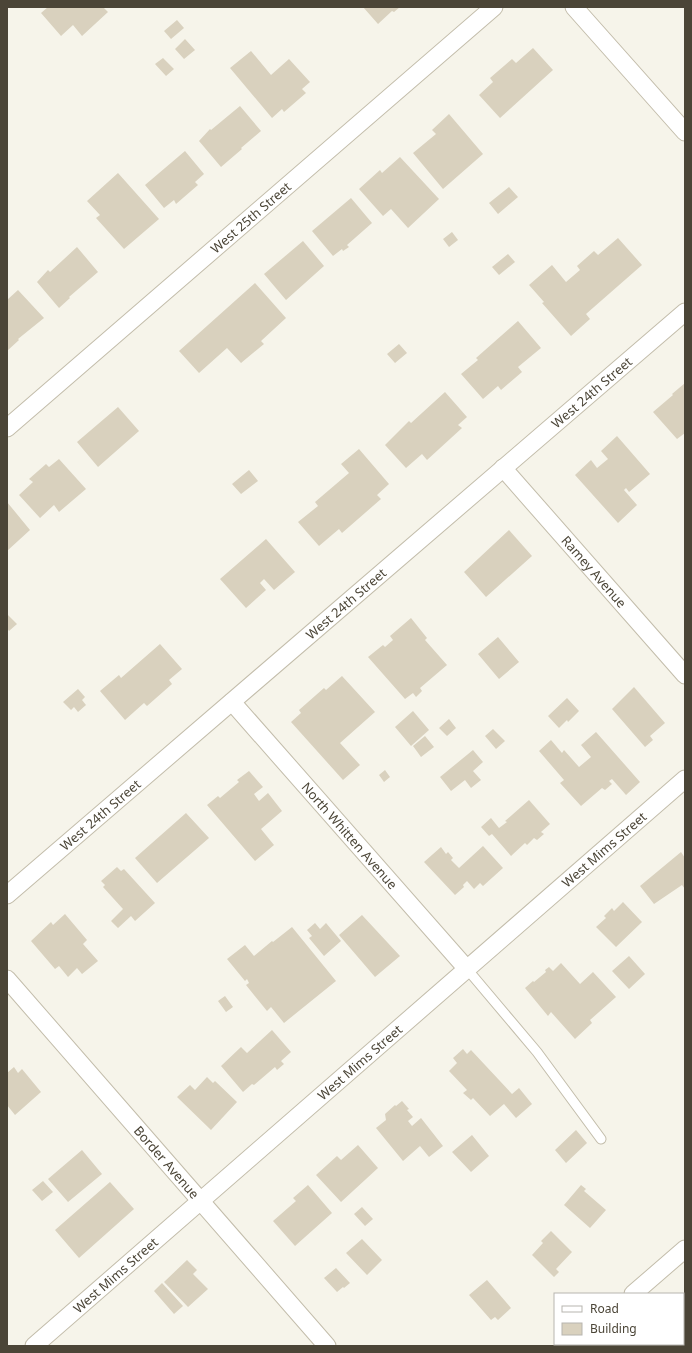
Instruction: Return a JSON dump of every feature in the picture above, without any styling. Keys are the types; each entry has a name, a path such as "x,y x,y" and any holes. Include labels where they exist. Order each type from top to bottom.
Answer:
{"street":[{"name":"West 25th Street","path":"7,428 494,7"},
{"path":"574,7 685,132"},
{"name":"West 24th Street","path":"7,895 685,312"},
{"name":"Ramey Avenue","path":"503,468 685,674"},
{"name":"North Whitten Avenue","path":"232,702 466,969"},
{"name":"West Mims Street","path":"34,1346 685,779"},
{"name":"Border Avenue","path":"7,979 327,1346"},
{"path":"634,1293 685,1249"}],"lane":[{"path":"466,969 537,1052 601,1139"}],"building":[{"path":"48,7 103,7 108,12 82,36 73,25 61,36 41,13"},
{"path":"363,7 400,7 394,12 392,11 378,24"},
{"path":"177,20 184,28 171,39 164,31"},
{"path":"185,39 195,50 184,59 175,49"},
{"path":"533,48 553,70 500,118 479,95 493,82 490,78 512,59 516,63"},
{"path":"251,51 271,75 289,59 310,82 302,89 306,93 284,112 282,109 272,118 230,68"},
{"path":"163,58 174,69 166,76 155,64"},
{"path":"240,106 261,131 221,167 199,141 210,129 211,130"},
{"path":"449,114 483,154 443,189 413,153 436,134 432,130"},
{"path":"185,151 204,174 195,182 198,185 176,204 174,200 164,208 145,185"},
{"path":"400,157 439,199 408,228 391,209 383,216 359,189 380,170 382,173"},
{"path":"118,173 159,219 124,249 96,218 100,215 87,201"},
{"path":"509,187 518,197 498,214 489,203"},
{"path":"351,198 372,223 347,245 349,247 343,251 342,249 333,256 312,231"},
{"path":"452,232 458,240 449,247 443,239"},
{"path":"618,238 642,265 586,314 590,319 571,336 542,303 544,302 529,285 552,265 566,282 580,270 577,266 594,251 598,255"},
{"path":"303,241 324,266 286,300 264,274"},
{"path":"77,247 98,272 69,297 70,298 59,308 37,282 48,270 50,272"},
{"path":"508,254 515,262 499,275 492,267"},
{"path":"255,283 286,318 261,341 264,344 241,363 227,348 199,373 179,351"},
{"path":"18,290 44,318 18,339 19,340 7,351 7,300"},
{"path":"518,321 541,348 518,367 522,372 501,390 498,386 483,399 461,374 478,360 476,358"},
{"path":"399,344 407,353 395,363 387,354"},
{"path":"685,383 685,433 677,439 653,412"},
{"path":"445,392 467,417 458,425 462,428 427,460 422,454 406,468 385,445 409,421 411,423"},
{"path":"118,407 139,431 98,467 77,442"},
{"path":"617,436 650,474 629,492 626,488 624,490 637,505 618,523 575,475 591,460 597,468 608,459 601,451"},
{"path":"359,449 389,484 377,495 381,499 342,533 339,529 319,546 298,522 318,506 315,502 349,473 341,464"},
{"path":"59,459 86,489 59,512 54,505 40,518 19,495 33,482 29,479 46,464 49,467"},
{"path":"249,470 258,481 241,494 232,484"},
{"path":"7,502 30,530 7,551"},
{"path":"509,530 532,556 486,597 464,572"},
{"path":"266,539 295,572 274,590 264,579 260,583 266,590 246,608 220,579"},
{"path":"7,614 17,624 9,631 7,628"},
{"path":"411,618 427,638 425,640 447,665 420,688 422,691 416,697 413,693 405,699 368,657 383,645 385,647 393,640 390,636"},
{"path":"498,637 519,662 499,679 478,654"},
{"path":"160,644 182,669 169,680 172,684 147,706 144,703 125,720 100,691 119,675 121,678"},
{"path":"342,676 375,712 340,743 360,765 343,780 291,722 301,713 299,710 324,688 326,690"},
{"path":"634,687 665,723 650,736 653,740 645,747 612,709"},
{"path":"78,689 85,697 82,700 86,705 78,712 74,707 71,710 63,702"},
{"path":"567,698 579,711 568,722 567,720 559,728 548,716"},
{"path":"413,711 429,730 411,746 395,727"},
{"path":"449,719 456,728 447,736 439,728"},
{"path":"493,729 505,741 496,749 485,736"},
{"path":"596,732 640,782 626,795 612,779 609,781 612,784 605,790 602,788 581,806 560,783 564,780 539,751 551,740 562,753 564,750 579,767 591,757 581,745"},
{"path":"425,736 434,747 421,757 413,746"},
{"path":"473,750 483,762 473,771 481,780 471,788 465,780 451,791 440,777"},
{"path":"385,770 390,777 384,782 379,775"},
{"path":"249,771 263,787 254,794 259,801 268,793 282,811 261,829 274,845 255,861 207,805 218,796 220,798 239,782 237,780"},
{"path":"529,800 550,824 541,832 544,834 537,840 534,838 527,845 525,843 511,856 492,834 489,836 481,827 491,818 499,828"},
{"path":"186,813 209,838 157,883 135,858"},
{"path":"483,846 503,868 483,886 480,883 474,889 467,881 463,885 464,887 455,895 424,862 441,847 446,854 448,852 453,858 451,860 459,868"},
{"path":"681,852 685,858 685,889 682,885 654,904 640,886"},
{"path":"117,867 121,871 124,869 155,903 135,921 131,916 118,928 111,921 123,909 103,887 105,885 101,881"},
{"path":"623,902 642,922 616,947 596,927 606,918 604,916 612,908 614,911"},
{"path":"65,914 87,940 83,944 98,961 82,974 77,968 68,977 59,966 55,969 31,941 51,922 53,925"},
{"path":"362,915 400,956 375,977 339,935"},
{"path":"315,923 320,929 326,923 341,941 324,956 309,938 312,936 307,930"},
{"path":"292,927 336,981 284,1023 271,1007 267,1011 246,985 249,983 247,979 245,981 227,959 245,945 254,956"},
{"path":"629,956 645,974 629,989 612,971"},
{"path":"561,963 580,984 593,972 616,997 590,1020 592,1023 575,1039 551,1012 548,1016 525,988 546,972 545,970 549,967 553,971"},
{"path":"225,996 233,1007 226,1012 218,1001"},
{"path":"272,1030 291,1052 281,1061 284,1064 277,1070 275,1067 254,1085 252,1084 243,1092 221,1066 241,1047 247,1053"},
{"path":"463,1049 467,1054 471,1050 512,1094 519,1088 532,1104 516,1118 504,1104 490,1116 473,1098 471,1100 463,1093 467,1090 449,1071 457,1063 453,1058"},
{"path":"14,1067 18,1073 22,1069 41,1092 15,1115 7,1105 7,1073"},
{"path":"207,1077 213,1083 215,1081 237,1102 211,1130 177,1097 190,1085 195,1090"},
{"path":"402,1101 409,1109 407,1110 413,1117 408,1121 412,1126 421,1118 443,1146 429,1157 420,1146 403,1161 376,1128 386,1120 385,1114"},
{"path":"576,1130 587,1143 566,1163 555,1150"},
{"path":"472,1135 489,1156 471,1172 452,1152"},
{"path":"358,1145 378,1168 341,1202 316,1175 337,1156 341,1160"},
{"path":"82,1150 102,1174 68,1202 48,1179"},
{"path":"43,1181 53,1192 42,1201 32,1190"},
{"path":"110,1182 134,1209 79,1258 55,1230"},
{"path":"308,1185 332,1213 295,1246 273,1221 296,1201 293,1198"},
{"path":"581,1185 586,1189 584,1191 606,1210 590,1228 564,1205"},
{"path":"362,1207 373,1219 365,1226 354,1214"},
{"path":"551,1231 572,1252 556,1269 559,1272 554,1277 532,1255 543,1243 541,1241"},
{"path":"362,1239 382,1260 367,1275 346,1253"},
{"path":"187,1260 197,1270 193,1274 208,1289 188,1307 164,1282"},
{"path":"336,1268 350,1283 337,1292 324,1278"},
{"path":"487,1280 511,1308 498,1320 495,1317 491,1320 469,1295"},
{"path":"162,1283 183,1306 174,1314 154,1291"},
{"path":"679,1345 680,1346 658,1346"}]}
